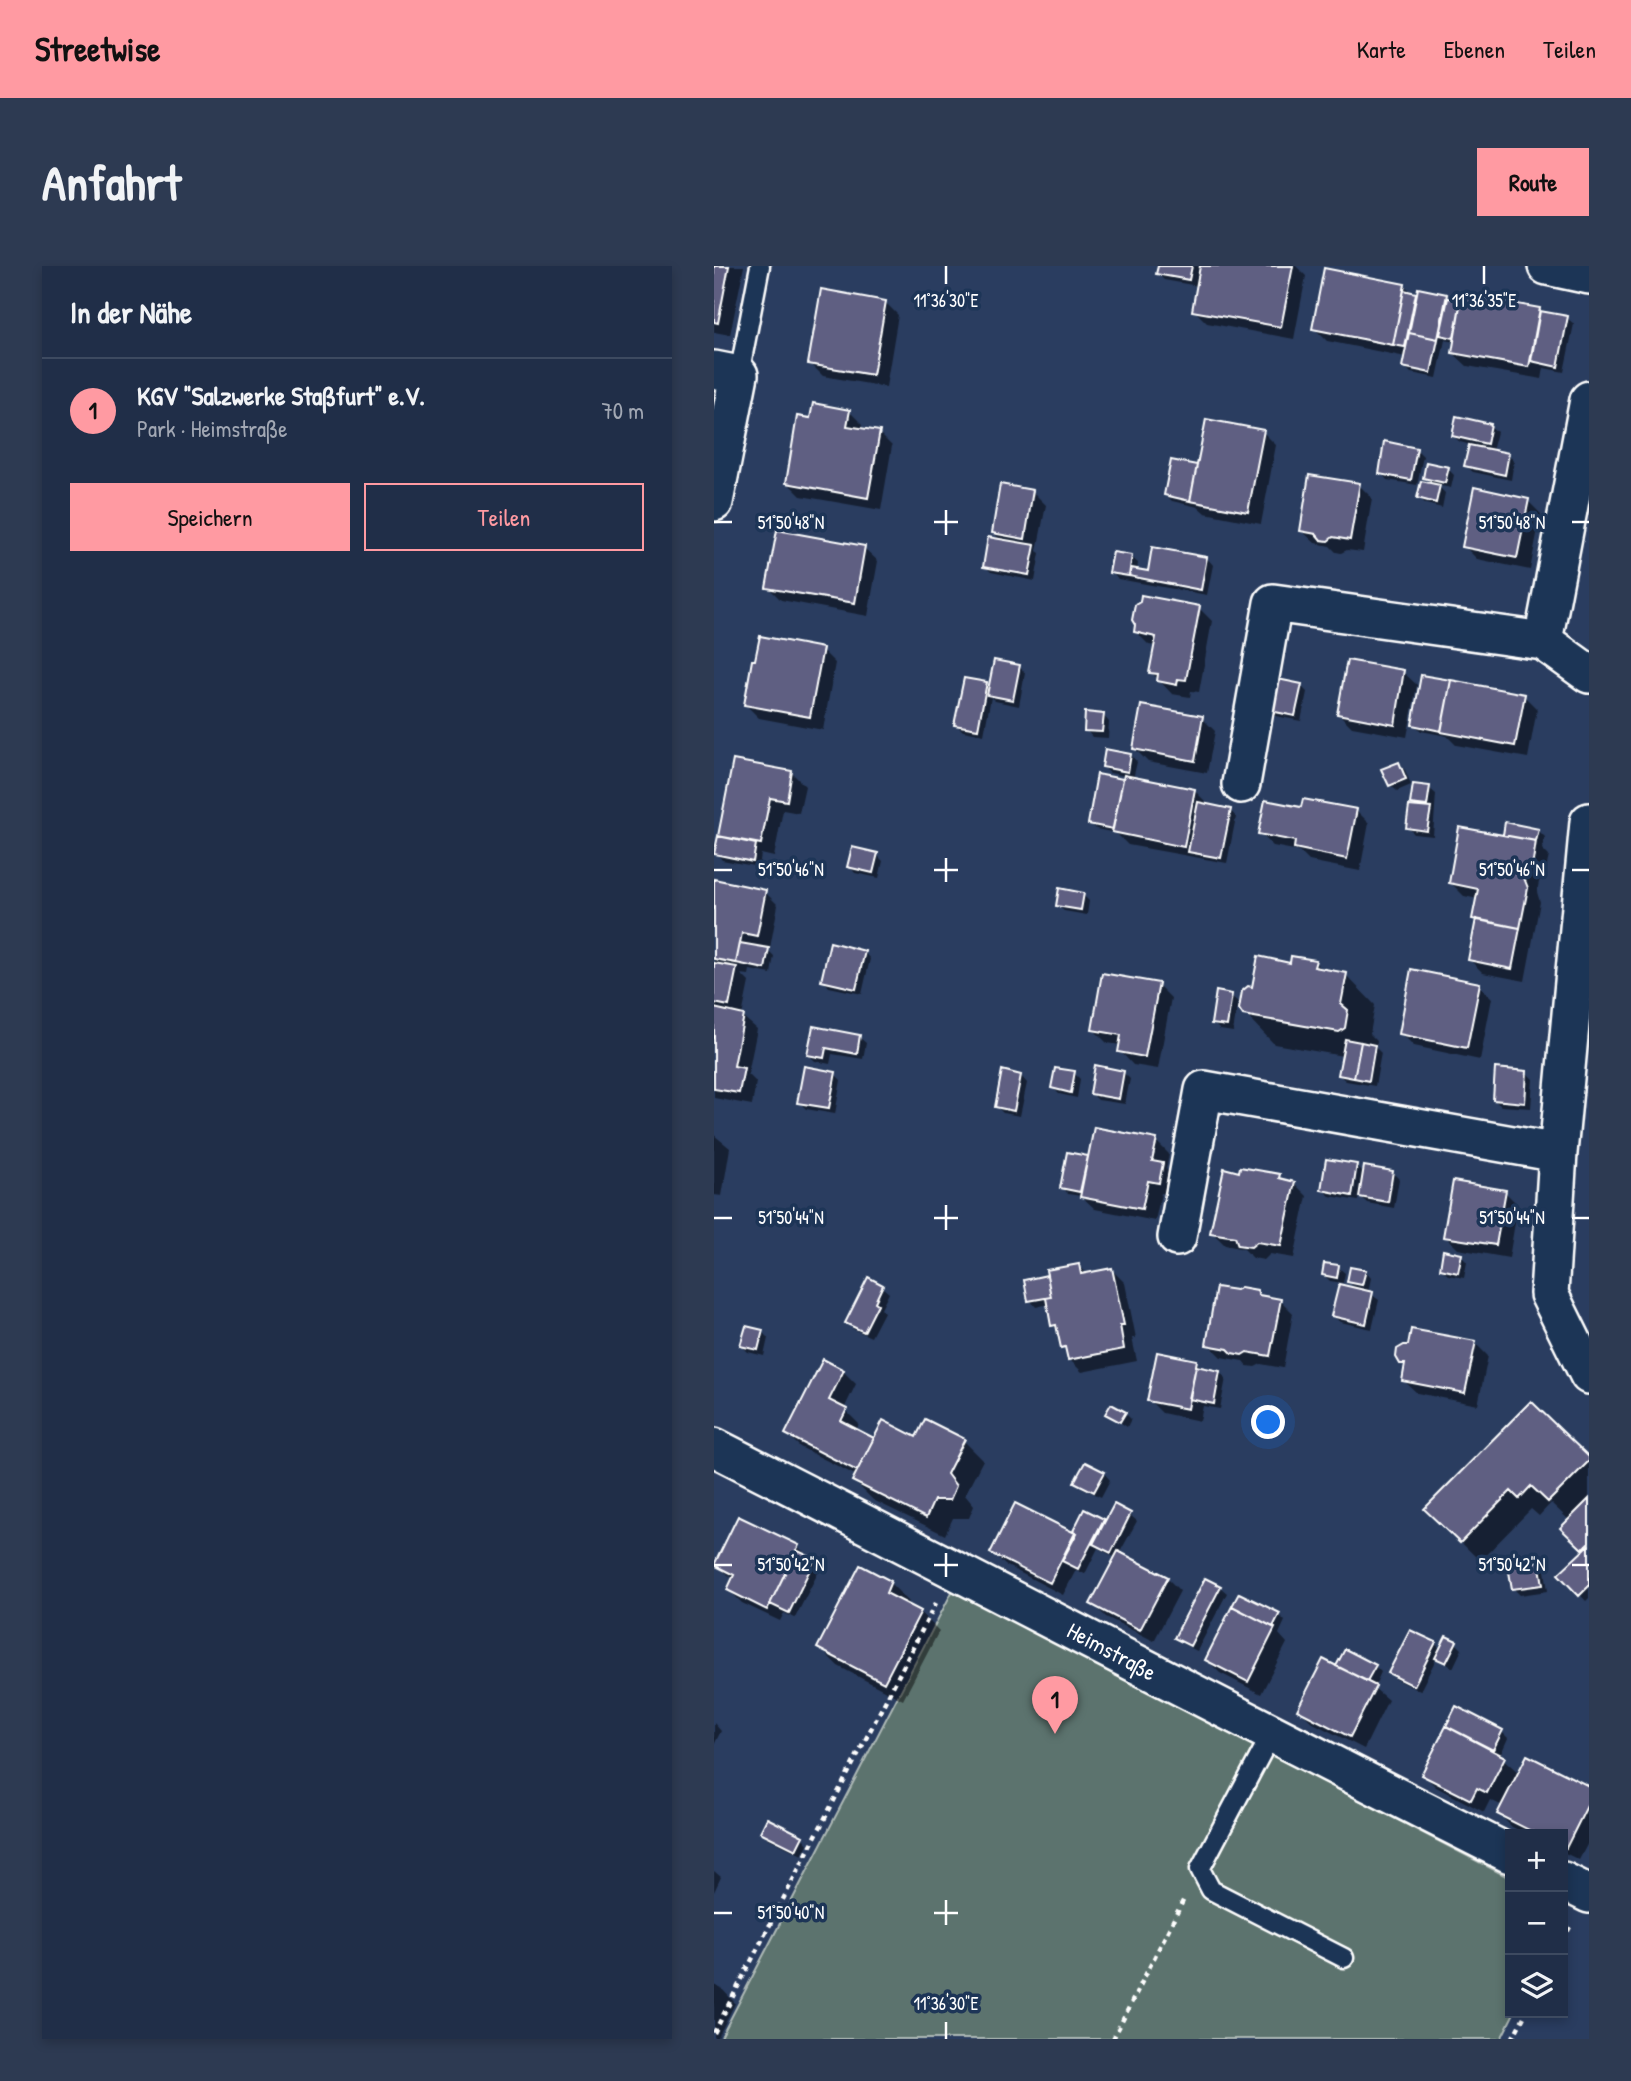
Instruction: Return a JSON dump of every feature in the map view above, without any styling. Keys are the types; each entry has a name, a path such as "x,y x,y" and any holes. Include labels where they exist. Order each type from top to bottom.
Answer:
{"street":[{"path":"1548,266 1589,275"},
{"path":"714,502 726,372"},
{"path":"1543,641 1589,400"},
{"path":"1241,784 1273,603 1543,641 1589,674"},
{"path":"1589,822 1584,935 1559,1153 1549,1294 1589,1375"},
{"path":"1177,1237 1204,1090 1559,1153"},
{"name":"Heimstraße","path":"714,1447 954,1568 1271,1735 1505,1852"},
{"path":"1568,1884 1589,1894"}],"lane":[{"path":"726,372 760,266"},
{"path":"1271,1735 1200,1868 1210,1890 1344,1958"}],"path":[{"path":"714,2033 954,1568"},
{"path":"1113,2039 1200,1868"},
{"path":"1512,2039 1522,2018"}],"green space":[{"path":"953,1590 1505,1875 1505,2018 1512,2018 1501,2039 720,2039"}],"building":[{"path":"714,266 729,266 718,323 714,322"},
{"path":"1158,266 1192,266 1189,280 1156,274"},
{"path":"1200,266 1293,266 1281,327 1192,311"},
{"path":"1324,268 1405,284 1393,345 1312,329"},
{"path":"1418,288 1447,294 1438,339 1409,333"},
{"path":"821,289 886,301 873,375 808,364"},
{"path":"1404,290 1416,293 1405,347 1393,345"},
{"path":"1462,294 1540,308 1529,367 1452,353"},
{"path":"1448,298 1461,300 1454,338 1440,335"},
{"path":"1540,311 1568,316 1558,367 1531,361"},
{"path":"1409,333 1438,339 1431,373 1402,367"},
{"path":"813,403 850,410 847,426 880,431 868,498 786,483 797,416 810,418"},
{"path":"1456,416 1491,424 1487,444 1452,436"},
{"path":"1206,419 1264,430 1248,512 1190,501"},
{"path":"1384,441 1417,448 1411,480 1379,474"},
{"path":"1469,445 1509,453 1505,475 1464,466"},
{"path":"1171,460 1197,465 1190,501 1164,495"},
{"path":"1426,462 1449,467 1445,483 1423,478"},
{"path":"1309,475 1360,483 1350,540 1333,537 1328,541 1321,540 1316,534 1300,531"},
{"path":"1421,481 1440,485 1436,503 1417,498"},
{"path":"1000,484 1033,490 1025,539 992,533"},
{"path":"1474,487 1529,499 1517,558 1462,547"},
{"path":"777,530 865,546 855,603 766,588"},
{"path":"988,537 1035,545 1029,575 983,567"},
{"path":"1152,547 1207,557 1201,590 1129,576 1131,568 1148,571"},
{"path":"1113,552 1132,555 1129,576 1109,573"},
{"path":"1141,595 1200,606 1186,680 1178,679 1177,685 1157,681 1158,674 1149,673 1156,637 1134,632 1135,625 1132,620 1135,605 1140,602"},
{"path":"760,636 823,648 810,717 744,705 752,660 755,660"},
{"path":"994,660 1020,665 1013,700 987,695"},
{"path":"1347,660 1404,670 1395,725 1337,714"},
{"path":"1421,675 1451,680 1441,731 1412,725"},
{"path":"1268,677 1302,684 1295,716 1261,709"},
{"path":"964,678 987,682 978,729 954,725"},
{"path":"1451,680 1525,694 1515,746 1441,732"},
{"path":"1141,705 1203,716 1195,761 1133,749"},
{"path":"1085,712 1104,714 1102,732 1084,731"},
{"path":"1105,749 1131,754 1128,772 1102,767"},
{"path":"733,760 792,771 787,801 770,798 761,844 718,836"},
{"path":"1399,762 1406,779 1389,786 1381,769"},
{"path":"1097,774 1123,779 1113,829 1088,824"},
{"path":"1124,775 1195,789 1184,847 1112,832"},
{"path":"1413,784 1430,786 1427,806 1410,804"},
{"path":"1303,799 1357,809 1347,859 1294,848 1295,841 1258,834 1265,800 1301,807"},
{"path":"1198,802 1231,809 1221,858 1188,852"},
{"path":"1409,806 1431,808 1427,831 1406,828"},
{"path":"1505,822 1539,829 1536,841 1503,835"},
{"path":"1459,827 1536,841 1533,861 1526,868 1524,878 1528,888 1520,928 1472,919 1478,889 1449,883"},
{"path":"718,836 756,844 753,862 714,854"},
{"path":"852,847 878,853 873,873 847,867"},
{"path":"714,879 766,890 757,936 742,933 736,963 714,959"},
{"path":"1059,888 1084,893 1081,910 1056,906"},
{"path":"1476,919 1520,928 1512,969 1468,960"},
{"path":"830,942 865,951 856,989 821,981"},
{"path":"740,943 769,948 765,969 736,963"},
{"path":"1258,956 1290,963 1291,956 1316,960 1314,967 1347,973 1341,1004 1348,1010 1345,1028 1339,1032 1243,1015 1239,1009 1242,991 1248,986 1252,987"},
{"path":"714,963 737,967 729,1006 714,1003"},
{"path":"1411,969 1480,983 1467,1048 1399,1034"},
{"path":"1102,973 1159,983 1145,1057 1118,1052 1121,1035 1092,1030"},
{"path":"1216,991 1232,994 1227,1026 1211,1024"},
{"path":"714,1008 744,1015 734,1066 744,1068 739,1093 714,1089"},
{"path":"813,1026 860,1035 857,1054 826,1048 824,1058 807,1055"},
{"path":"1345,1039 1361,1042 1354,1078 1338,1075"},
{"path":"1361,1042 1375,1045 1369,1081 1354,1078"},
{"path":"1095,1065 1124,1071 1119,1099 1090,1094"},
{"path":"804,1066 836,1072 829,1108 797,1103"},
{"path":"1055,1068 1075,1071 1071,1093 1051,1088"},
{"path":"1495,1068 1527,1071 1525,1103 1493,1100"},
{"path":"1002,1070 1021,1075 1014,1111 995,1107"},
{"path":"1094,1127 1157,1139 1152,1161 1163,1163 1159,1183 1148,1181 1142,1209 1080,1197"},
{"path":"1067,1152 1088,1156 1080,1192 1060,1188"},
{"path":"1326,1159 1357,1164 1352,1196 1321,1190"},
{"path":"1364,1166 1393,1171 1388,1202 1359,1197"},
{"path":"1240,1167 1280,1174 1279,1178 1295,1182 1281,1246 1257,1242 1251,1247 1238,1245 1235,1237 1210,1233 1224,1168 1239,1172"},
{"path":"1453,1181 1506,1190 1496,1245 1443,1237"},
{"path":"1443,1250 1462,1254 1458,1273 1440,1269"},
{"path":"1324,1263 1339,1265 1337,1278 1322,1275"},
{"path":"1079,1264 1081,1274 1112,1268 1124,1325 1120,1325 1124,1349 1068,1360 1065,1347 1061,1348 1056,1325 1051,1326 1046,1298 1051,1297 1046,1270"},
{"path":"1350,1267 1366,1270 1362,1285 1347,1282"},
{"path":"1047,1275 1051,1297 1028,1301 1024,1280"},
{"path":"868,1277 883,1285 875,1302 878,1304 864,1332 845,1323"},
{"path":"1339,1284 1373,1292 1366,1324 1331,1316"},
{"path":"1216,1287 1236,1290 1241,1287 1257,1290 1259,1295 1281,1299 1270,1356 1247,1352 1242,1355 1206,1345"},
{"path":"746,1326 763,1330 758,1350 740,1346"},
{"path":"1411,1329 1476,1341 1465,1393 1402,1381 1405,1364 1400,1364 1396,1357 1397,1349 1408,1345"},
{"path":"1157,1352 1197,1360 1188,1409 1147,1401"},
{"path":"823,1359 844,1370 829,1400 847,1409 841,1421 874,1438 857,1471 785,1434"},
{"path":"1196,1366 1220,1371 1214,1404 1189,1399"},
{"path":"1531,1401 1589,1457 1589,1461 1548,1502 1531,1486 1519,1499 1511,1491 1460,1543 1424,1509"},
{"path":"1111,1404 1126,1412 1120,1422 1105,1414"},
{"path":"925,1419 965,1439 947,1474 956,1486 950,1500 934,1500 926,1518 852,1481 883,1420 916,1437"},
{"path":"1085,1462 1105,1472 1094,1492 1074,1482"},
{"path":"1589,1499 1589,1542 1582,1549 1560,1528"},
{"path":"1015,1503 1075,1533 1050,1583 990,1553"},
{"path":"1114,1504 1131,1513 1111,1553 1093,1544"},
{"path":"1084,1509 1104,1519 1078,1569 1062,1561 1077,1533 1073,1531"},
{"path":"738,1516 799,1545 767,1610 727,1590 734,1575 714,1565"},
{"path":"1589,1545 1589,1586 1579,1596 1558,1574"},
{"path":"796,1550 815,1559 789,1613 770,1604"},
{"path":"1118,1551 1168,1577 1140,1630 1090,1604"},
{"path":"1539,1561 1543,1585 1512,1589 1508,1566"},
{"path":"860,1565 891,1581 886,1593 921,1611 884,1683 817,1648"},
{"path":"1205,1578 1221,1586 1190,1646 1174,1638"},
{"path":"1239,1593 1280,1613 1273,1627 1232,1606"},
{"path":"1232,1606 1275,1628 1248,1682 1205,1660"},
{"path":"1410,1630 1436,1642 1414,1686 1388,1673"},
{"path":"1446,1636 1457,1641 1446,1663 1435,1658"},
{"path":"1345,1649 1376,1665 1367,1681 1336,1666"},
{"path":"1323,1659 1376,1686 1350,1737 1297,1710"},
{"path":"1456,1706 1503,1730 1493,1750 1446,1726"},
{"path":"1446,1726 1505,1757 1487,1793 1477,1788 1471,1800 1421,1775"},
{"path":"1527,1755 1589,1786 1589,1802 1568,1844 1568,1829 1527,1829 1497,1814"},
{"path":"767,1818 803,1836 796,1850 760,1832"}],"place":[{"name":"KGV \"Salzwerke Staßfurt\" e.V.","path":"1055,1734"}]}
